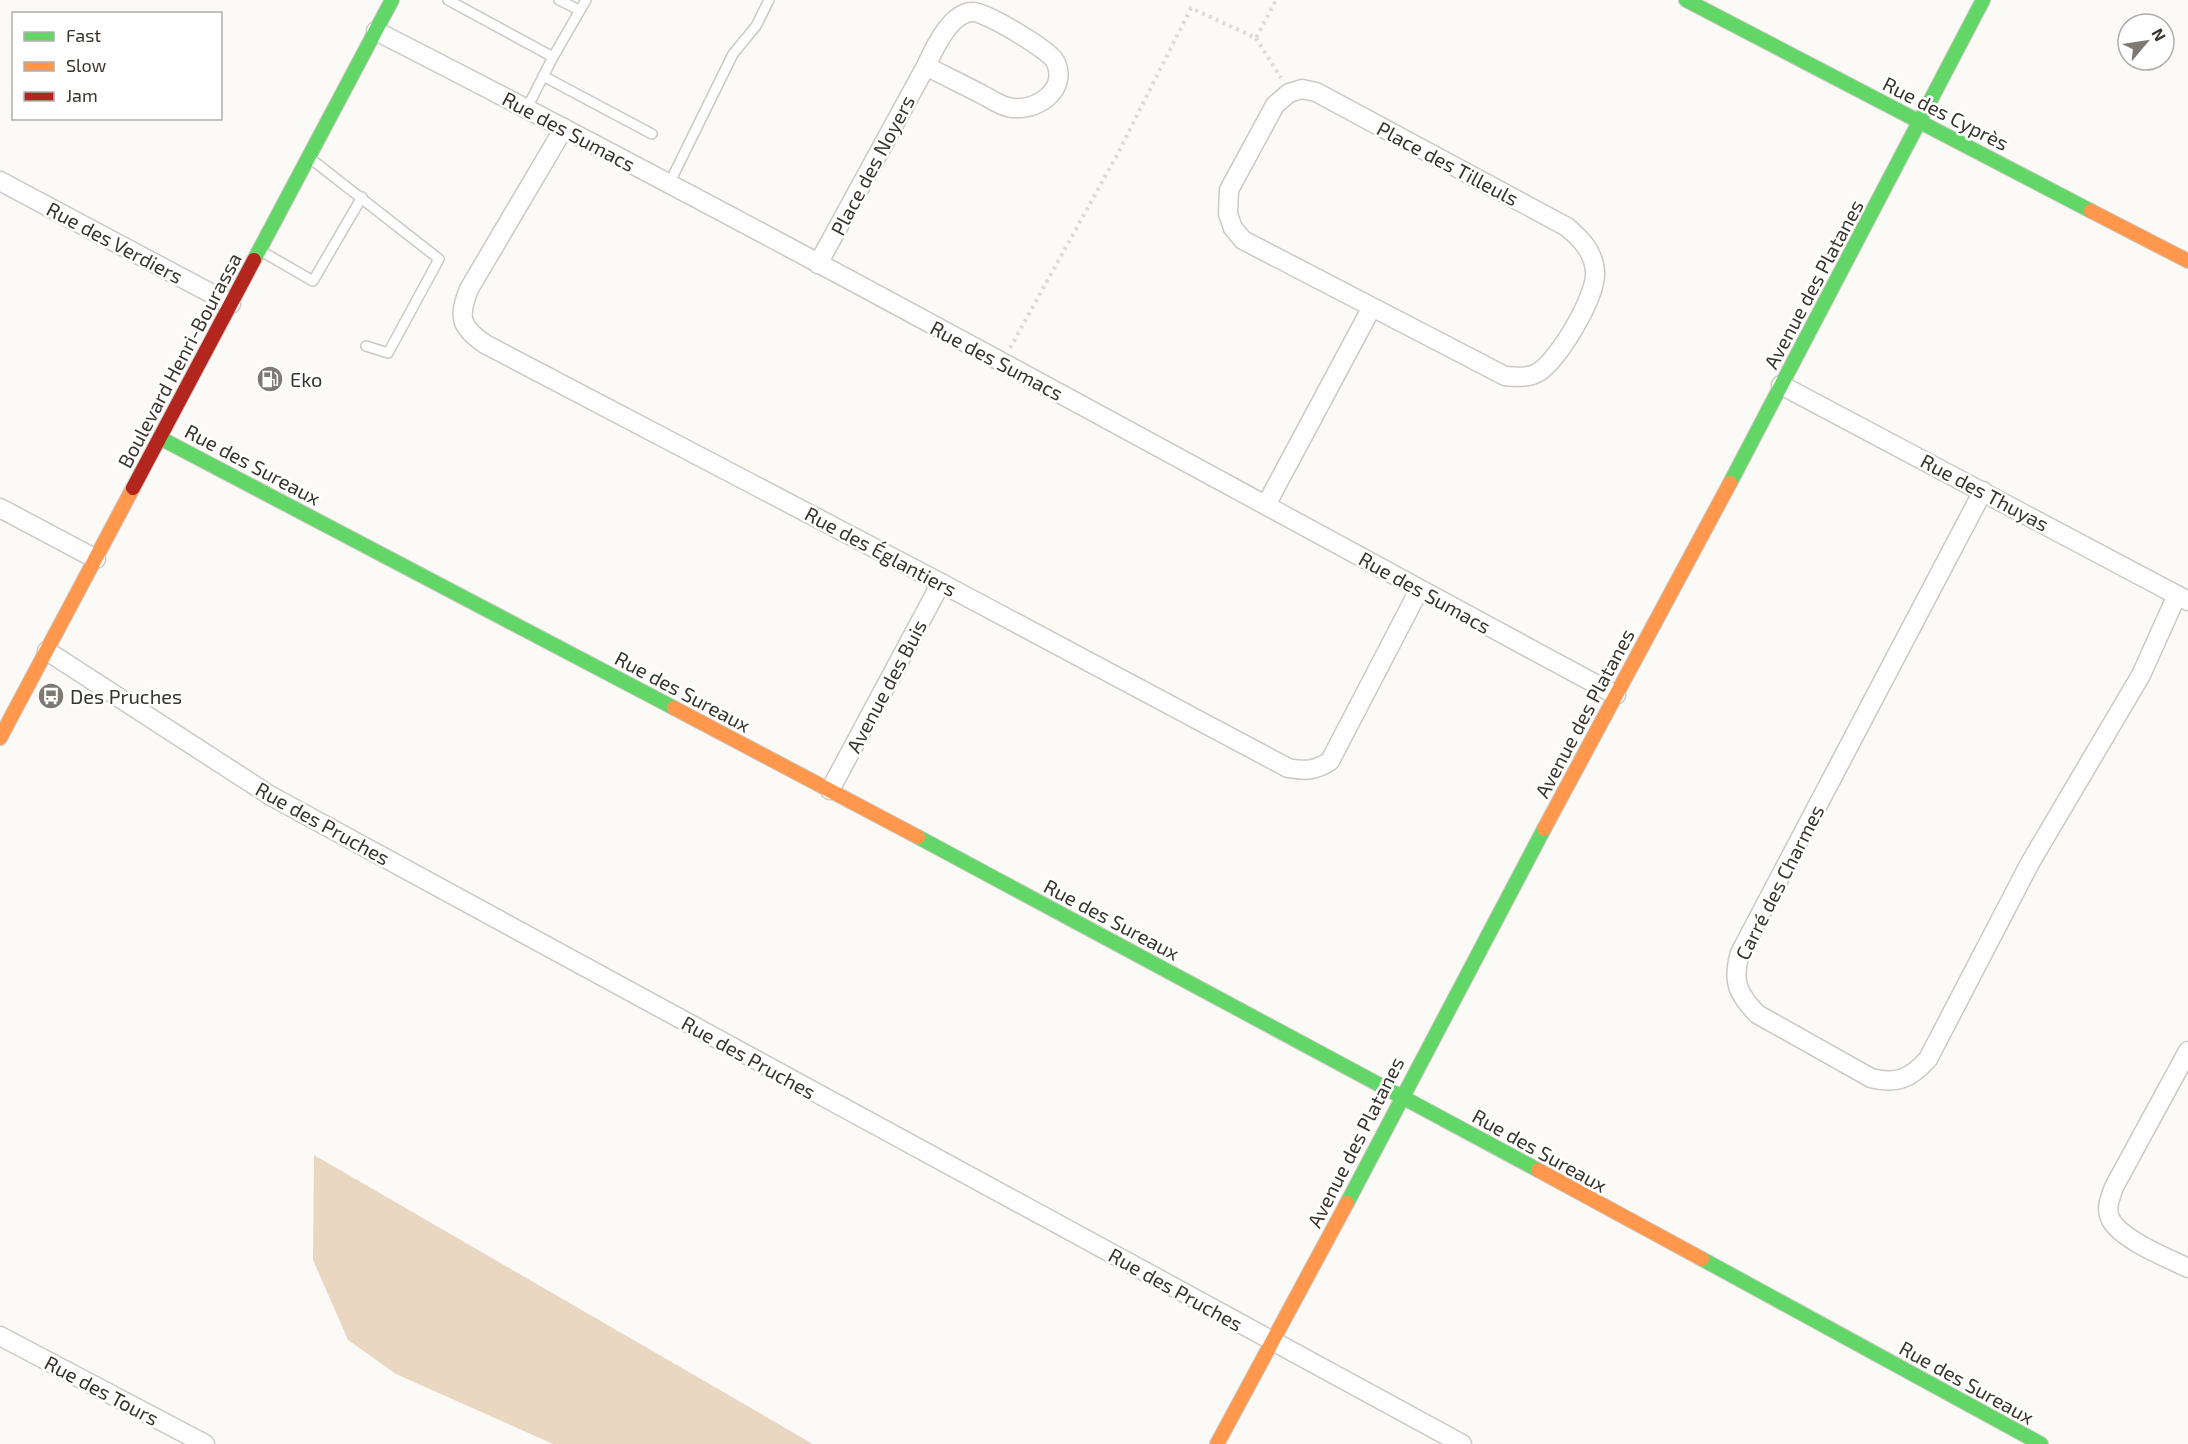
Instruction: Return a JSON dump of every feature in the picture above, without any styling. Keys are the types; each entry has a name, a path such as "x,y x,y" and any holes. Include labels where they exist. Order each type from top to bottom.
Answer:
{"street":[{"name":"Boulevard Henri-Bourassa","path":"0,738 392,0"},
{"name":"Rue des Cyprès","path":"1686,0 2188,261"},
{"name":"Avenue des Platanes","path":"1217,1444 1274,1342 1401,1096 1921,122 1983,0"},
{"name":"Place des Noyers","path":"818,264 926,66 940,36 960,17 972,12 987,16 1044,49 1055,61 1058,78 1051,94 1037,105 1023,110 1006,107 926,66"},
{"name":"Rue des Sumacs","path":"376,31 669,184 1616,695"},
{"name":"Place des Tilleuls","path":"1302,89 1316,92 1567,227 1582,240 1592,255 1596,273 1593,290 1560,351 1536,375 1505,376 1372,307 1243,240 1233,228 1228,214 1229,190 1275,105 1289,93 1302,89"},
{"name":"Rue des Églantiers","path":"564,128 469,290 462,306 462,322 473,336 485,344 941,583 1287,768 1305,771 1320,768 1330,761 1419,590"},
{"name":"Rue des Verdiers","path":"0,181 231,304"},
{"path":"1266,505 1372,307"},
{"name":"Rue des Thuyas","path":"1781,385 2182,598"},
{"name":"Rue des Sureaux","path":"160,438 830,790 1401,1096 2041,1444"},
{"name":"Carré des Charmes","path":"1983,491 1740,953 1736,969 1737,986 1745,1001 1757,1014 1871,1078 1886,1082 1902,1080 1917,1071 1928,1059 2030,863 2141,675 2182,598"},
{"path":"0,508 96,559"},
{"name":"Avenue des Buis","path":"830,790 941,583"},
{"name":"Rue des Pruches","path":"47,651 271,796 1462,1444"},
{"path":"2188,1051 2115,1187 2109,1202 2109,1218 2119,1230 2188,1268"},
{"name":"Rue des Tours","path":"0,1336 205,1444"}],"lane":[{"path":"448,0 553,57"},
{"path":"559,0 579,10"},
{"path":"527,108 586,0"},
{"path":"669,184 732,54 756,27 769,0"},
{"path":"543,76 652,134"},
{"path":"309,158 439,259 388,353 366,346"},
{"path":"259,250 313,280 362,197"}],"path":[{"path":"1256,38 1276,0"},
{"path":"1002,363 1117,155 1191,8 1256,38 1289,93"}],"shaded area":[{"path":"314,1155 813,1444 553,1444 396,1374 348,1340 313,1260"}],"traffic: fast":[{"path":"254,260 392,0"},
{"path":"1686,0 2091,211"},
{"path":"1730,483 1983,0"},
{"path":"160,438 674,708"},
{"path":"1347,1203 1544,829"},
{"path":"918,837 1538,1170"},
{"path":"1702,1259 2041,1444"}],"traffic: slow":[{"path":"2091,211 2188,261"},
{"path":"1544,829 1730,483"},
{"path":"0,738 133,488"},
{"path":"674,708 918,837"},
{"path":"1538,1170 1702,1259"},
{"path":"1217,1444 1347,1203"}],"traffic: jam":[{"path":"133,488 254,260"}],"place":[{"name":"Eko","path":"270,379"},
{"name":"Des Pruches","path":"51,696"}]}
